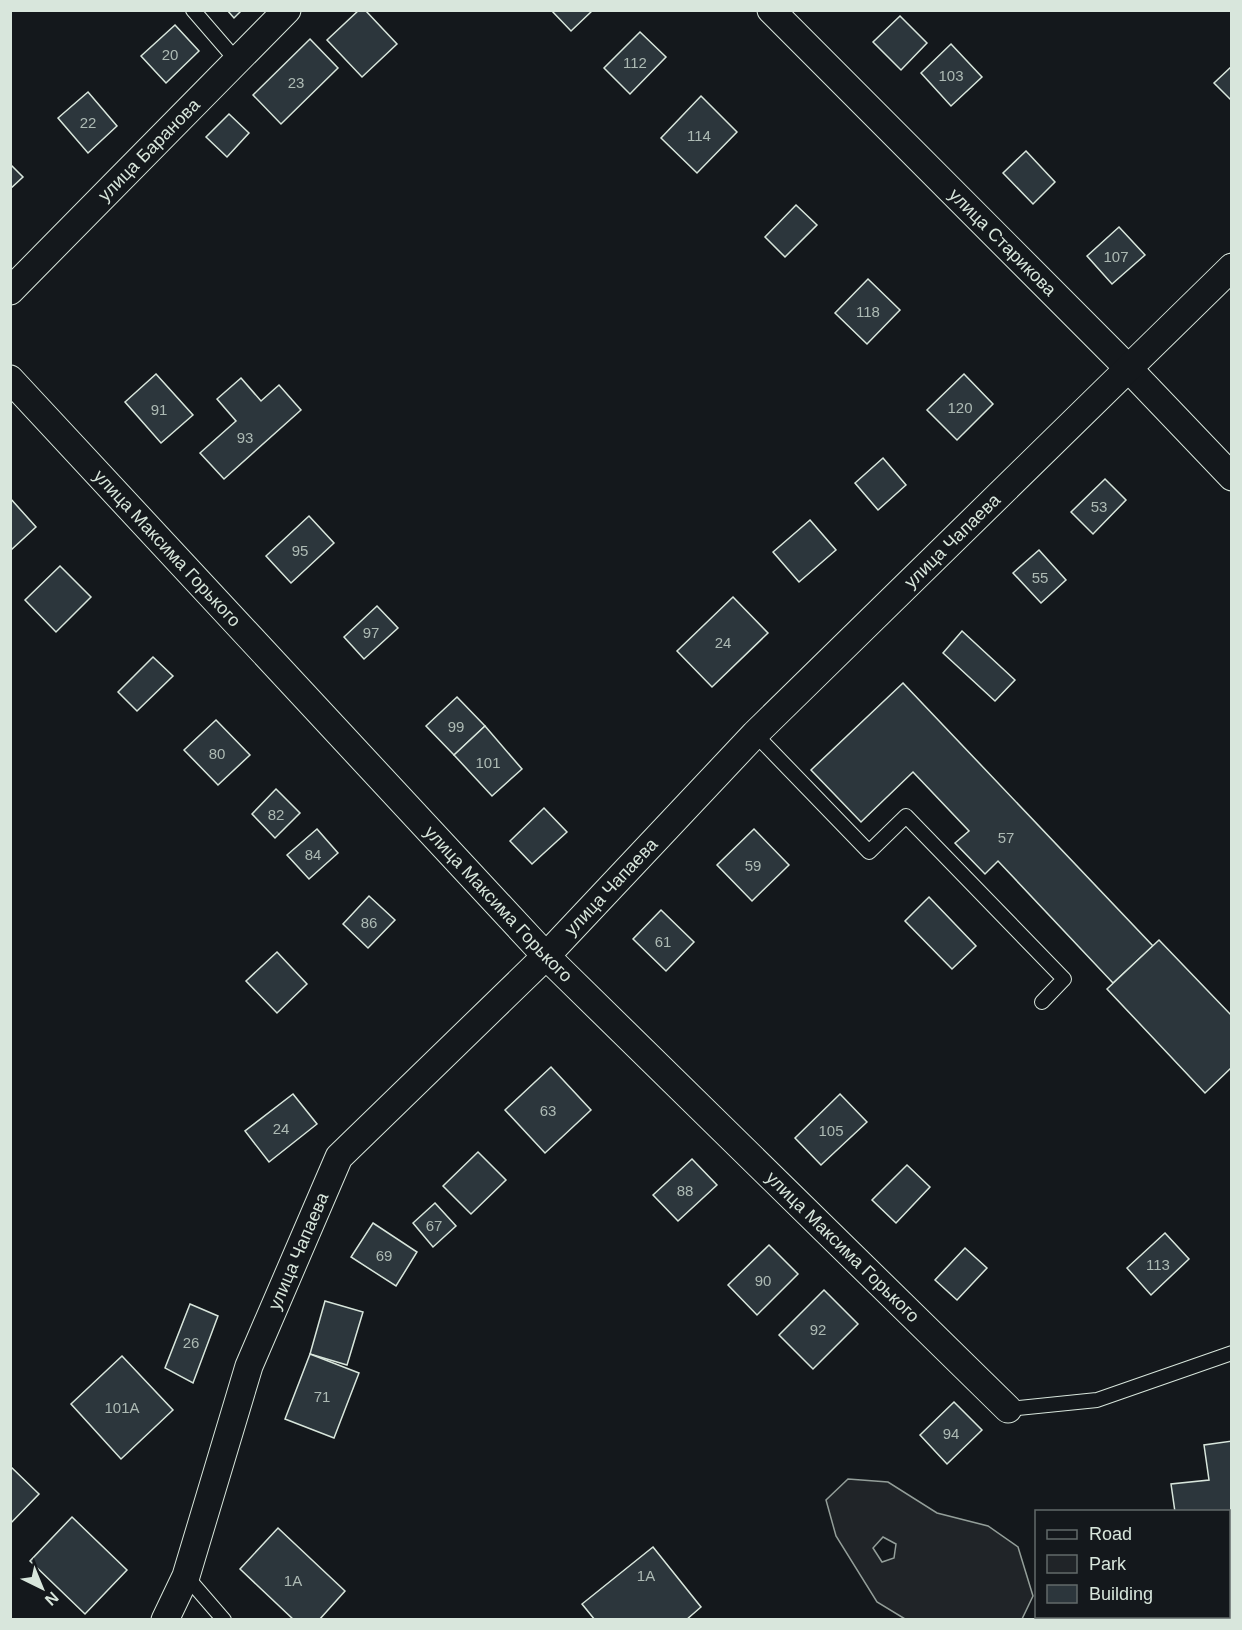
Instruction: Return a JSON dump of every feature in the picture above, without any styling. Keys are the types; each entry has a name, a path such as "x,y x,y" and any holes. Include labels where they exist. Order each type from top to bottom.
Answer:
{"street":[{"name":"улица Баранова","path":"10,291 287,10"},
{"name":"улица Старикова","path":"771,10 1128,368 1232,477"},
{"name":"улица Чапаева","path":"165,1620 186,1576 249,1366 339,1157 546,956 755,734 1232,267"},
{"name":"улица Максима Горького","path":"10,379 546,956 1008,1409"}],"lane":[{"path":"193,10 237,61"},
{"path":"755,734 869,852 906,816 1064,979 1042,1002"},
{"path":"1008,1409 1097,1400 1232,1353"},
{"path":"186,1576 224,1620"}],"green space":[{"path":"848,1479 888,1482 937,1513 988,1526 1018,1547 1033,1596 1022,1619 905,1619 877,1602 836,1536 826,1500","holes":["883,1537 896,1544 894,1558 882,1562 873,1548"]}],"building":[{"path":"227,10 242,10 234,18"},
{"path":"359,10 365,10 397,44 362,77 327,40"},
{"path":"551,10 593,10 571,31"},
{"path":"900,16 927,43 901,70 873,42"},
{"path":"175,25 199,51 166,83 141,56"},
{"path":"640,32 666,57 630,94 604,68"},
{"path":"310,39 338,68 281,124 253,95"},
{"path":"951,44 982,77 951,106 921,73"},
{"path":"1232,66 1232,101 1214,83"},
{"path":"88,92 117,126 88,153 58,118"},
{"path":"701,96 737,132 697,173 661,138"},
{"path":"229,114 249,133 227,157 206,137"},
{"path":"1026,151 1055,182 1033,204 1003,173"},
{"path":"10,164 23,177 10,189"},
{"path":"796,205 817,225 785,257 765,237"},
{"path":"1119,227 1145,255 1112,284 1087,256"},
{"path":"868,279 900,310 867,344 835,313"},
{"path":"156,374 193,415 161,443 125,402"},
{"path":"964,374 993,404 957,440 927,410"},
{"path":"241,378 261,401 279,385 301,410 224,479 200,453 236,421 217,399"},
{"path":"883,458 906,485 878,510 855,483"},
{"path":"1105,479 1126,500 1093,534 1071,512"},
{"path":"10,498 36,527 11,550 10,550"},
{"path":"309,516 334,543 291,583 266,556"},
{"path":"810,520 836,550 799,582 773,552"},
{"path":"1039,550 1066,580 1041,603 1013,573"},
{"path":"60,566 91,597 56,632 25,600"},
{"path":"733,597 768,633 712,687 677,651"},
{"path":"377,606 398,628 364,659 344,637"},
{"path":"962,631 1015,680 995,701 943,653"},
{"path":"153,657 173,676 137,711 118,692"},
{"path":"903,683 1153,946 1113,983 998,861 985,874 955,843 969,831 913,772 861,822 811,770"},
{"path":"457,697 485,726 454,755 426,726"},
{"path":"216,720 250,755 218,785 184,750"},
{"path":"485,726 522,769 492,796 454,755"},
{"path":"276,789 300,813 275,838 252,814"},
{"path":"544,808 567,832 532,864 510,841"},
{"path":"317,829 338,853 309,879 287,855"},
{"path":"754,829 789,865 752,901 717,865"},
{"path":"369,896 395,920 368,948 343,924"},
{"path":"929,897 976,946 952,969 905,921"},
{"path":"661,910 694,942 666,971 633,939"},
{"path":"1159,940 1232,1016 1232,1067 1205,1093 1107,989"},
{"path":"277,952 307,984 277,1013 246,981"},
{"path":"551,1067 591,1110 545,1153 505,1110"},
{"path":"293,1094 317,1124 269,1162 245,1131"},
{"path":"840,1094 867,1122 821,1165 795,1138"},
{"path":"478,1152 506,1180 471,1214 443,1186"},
{"path":"692,1159 717,1185 678,1221 653,1195"},
{"path":"907,1165 930,1187 896,1223 872,1200"},
{"path":"435,1203 456,1226 433,1247 413,1223"},
{"path":"373,1223 417,1252 396,1286 351,1257"},
{"path":"1165,1233 1189,1259 1151,1295 1127,1268"},
{"path":"769,1245 798,1274 757,1315 728,1285"},
{"path":"965,1248 987,1268 957,1300 935,1280"},
{"path":"824,1290 858,1324 813,1369 779,1335"},
{"path":"325,1301 363,1312 347,1365 310,1354"},
{"path":"190,1304 218,1316 193,1383 165,1368"},
{"path":"310,1354 359,1373 334,1438 285,1419"},
{"path":"122,1356 173,1410 121,1459 71,1404"},
{"path":"954,1402 982,1430 947,1464 920,1435"},
{"path":"1232,1441 1232,1620 1229,1620 1230,1510 1175,1510 1171,1484 1209,1480 1204,1445"},
{"path":"10,1466 39,1494 10,1524"},
{"path":"72,1517 127,1570 85,1614 30,1561"},
{"path":"278,1528 345,1591 319,1620 294,1620 240,1569"},
{"path":"653,1547 701,1607 686,1620 595,1620 582,1604"}]}
